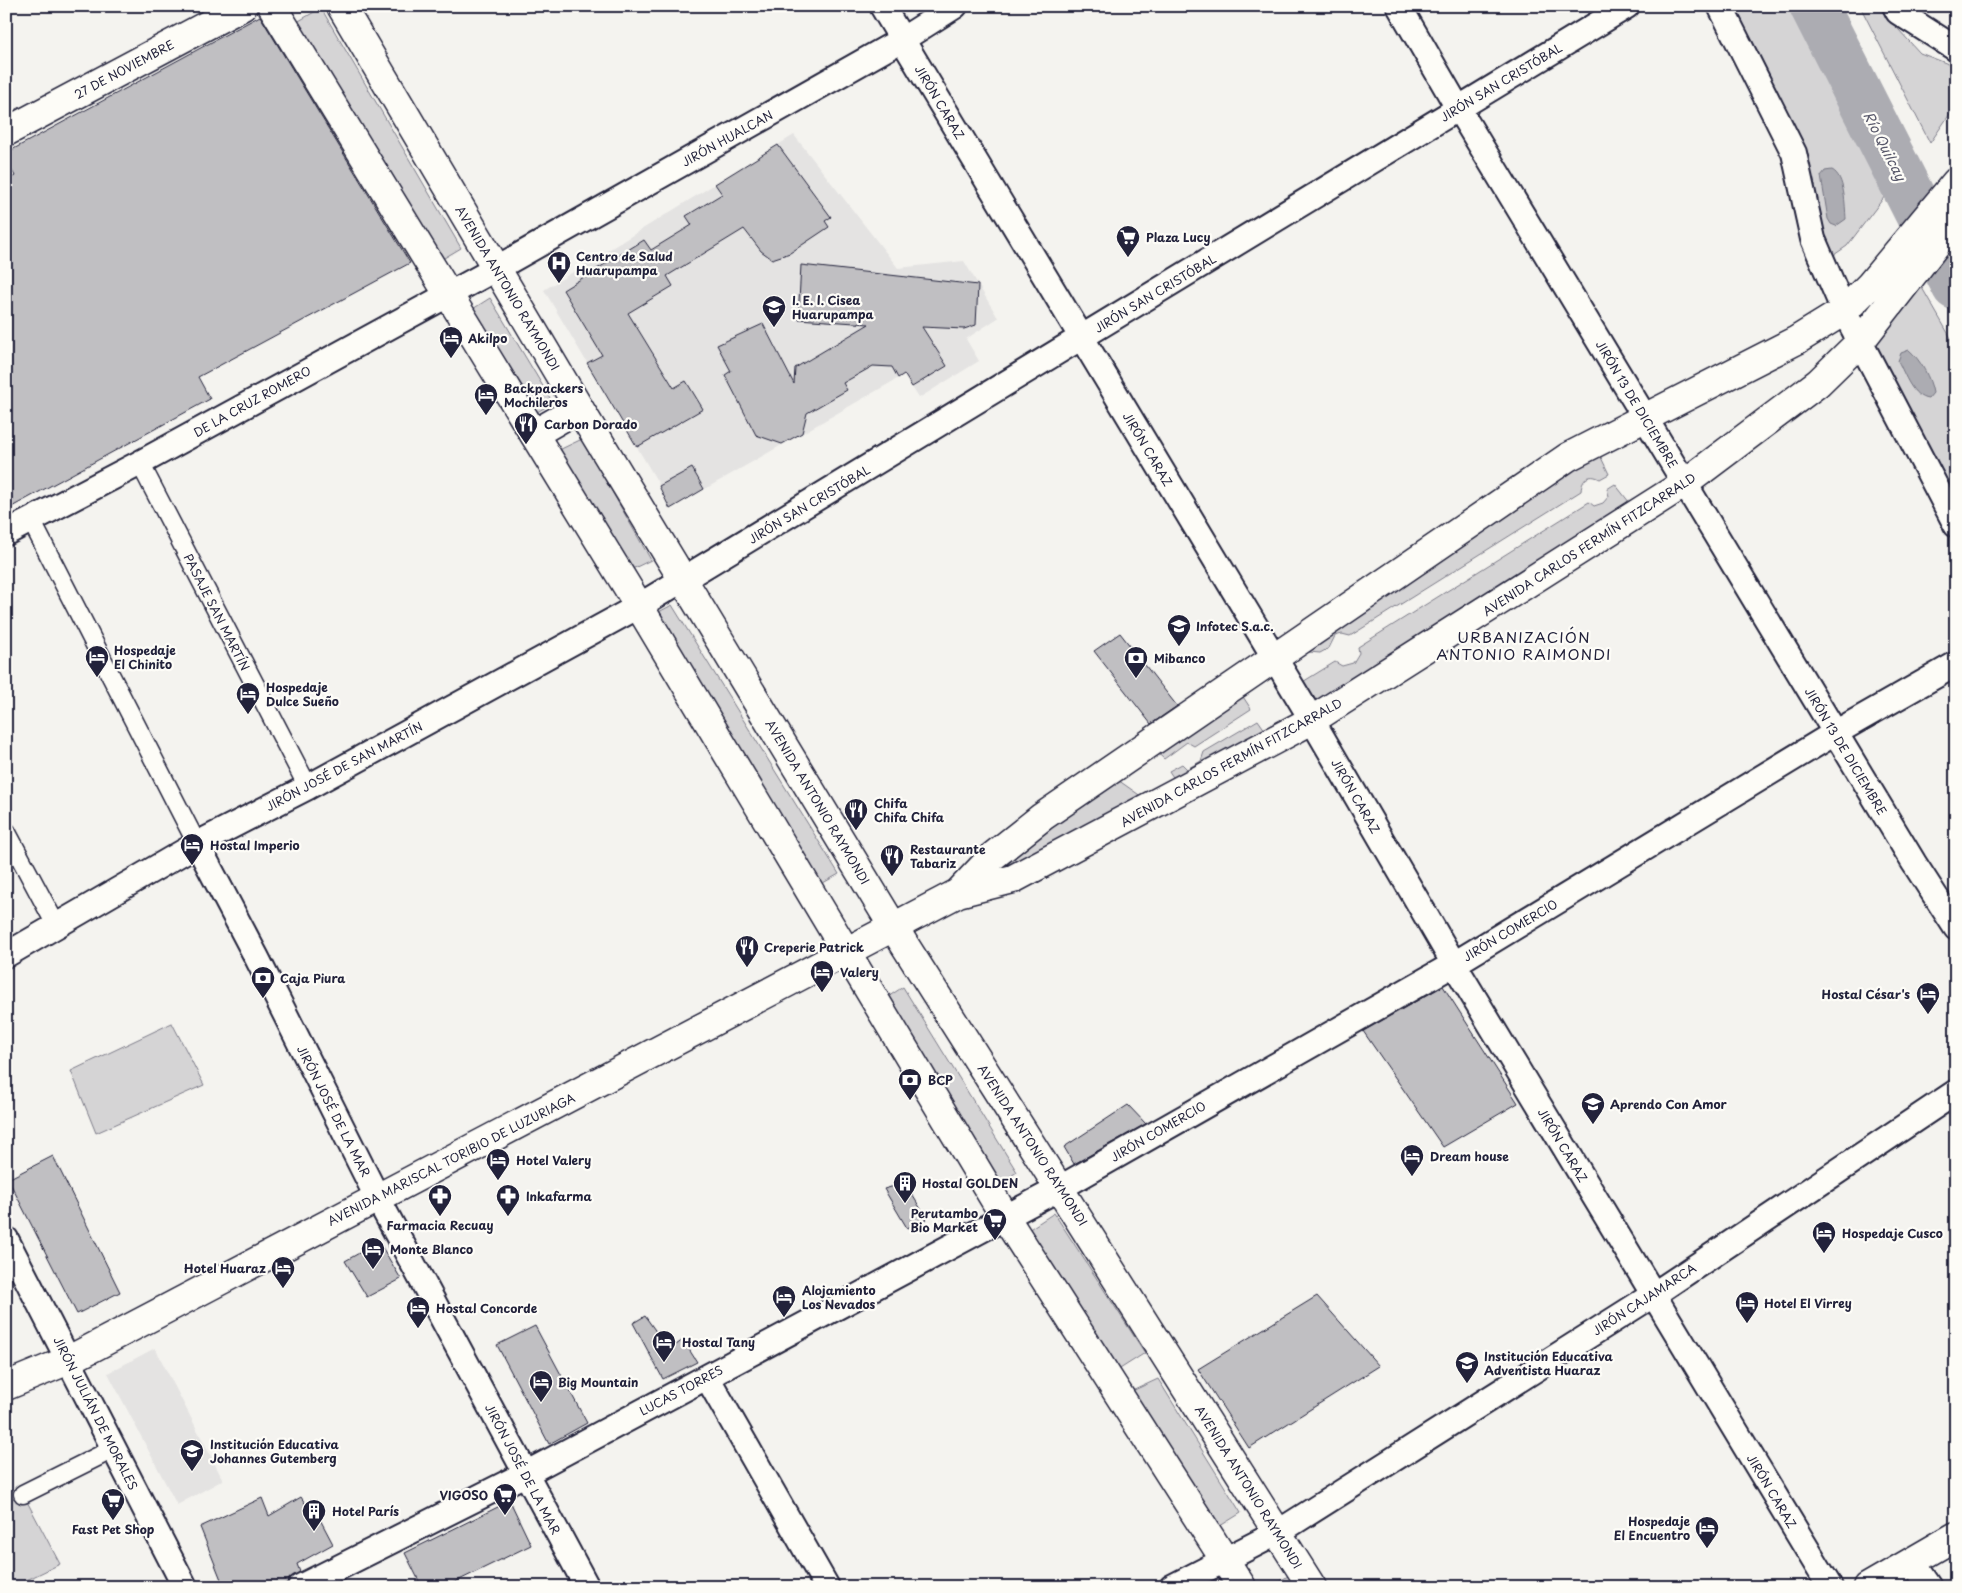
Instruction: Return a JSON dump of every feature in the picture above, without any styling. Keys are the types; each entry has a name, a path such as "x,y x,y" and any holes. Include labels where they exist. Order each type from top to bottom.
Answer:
{"main road":[{"name":"27 DE NOVIEMBRE","path":"6,132 243,6"},
{"path":"272,6 639,606 1005,1217 1242,1587"},
{"name":"AVENIDA ANTONIO RAYMONDI","path":"341,6 579,408 894,928 1312,1587"},
{"name":"AVENIDA CARLOS FERMÍN FITZCARRALD","path":"958,893 992,856 1042,817 1568,457 1797,340 1844,311 1870,285 1955,183"},
{"name":"AVENIDA CARLOS FERMÍN FITZCARRALD","path":"894,928 958,893 1013,879 1312,720 1685,483 1818,383 1860,342 1956,219"},
{"path":"534,434 579,408"},
{"name":"AVENIDA MARISCAL TORIBIO DE LUZURIAGA","path":"6,1386 69,1360 377,1197 894,928"},
{"path":"1868,1587 1956,1536"}],"street":[{"name":"JIRÓN CARAZ","path":"882,6 1080,338 1312,720 1454,964 1830,1587"},
{"name":"JIRÓN HUALCAN","path":"497,268 903,39 955,6"},
{"name":"JIRÓN 13 DE DICIEMBRE","path":"1399,6 1458,108 1645,419 1956,928"},
{"path":"1720,6 1794,153 1813,239 1844,311 1956,525"},
{"path":"1895,6 1898,12 1956,49"},
{"name":"JIRÓN SAN CRISTÓBAL","path":"684,580 1617,9"},
{"name":"DE LA CRUZ ROMERO","path":"6,533 140,463 497,268"},
{"name":"PASAJE SAN MARTÍN","path":"140,463 308,787"},
{"path":"31,520 196,844"},
{"name":"JIRÓN JOSÉ DE SAN MARTÍN","path":"6,955 196,844 308,787 684,580"},
{"name":"JIRÓN COMERCIO","path":"1060,1188 1454,964 1836,733 1956,664"},
{"path":"6,831 56,925"},
{"name":"JIRÓN JOSÉ DE LA MAR","path":"196,844 257,958 377,1197 587,1587"},
{"name":"JIRÓN CAJAMARCA","path":"1172,1587 1277,1532 1653,1294 1956,1092"},
{"name":"LUCAS TORRES","path":"300,1587 525,1474 1060,1188"},
{"name":"JIRÓN JULIÁN DE MORALES","path":"6,1240 115,1448 184,1586"},
{"path":"707,1376 827,1587"},
{"path":"23,1494 115,1448"},
{"path":"1912,1562 1930,1587"}],"shaded area":[{"path":"1731,6 1800,6 1836,79 1885,196 1847,246 1828,259"},
{"path":"1860,6 1877,6 1920,53 1956,67 1956,105 1930,143"},
{"path":"321,8 461,248 434,264 292,25"},
{"name":"I. E. I. Cisea Huarupampa","path":"794,135 898,268 964,261 998,318 966,339 979,361 919,398 904,375 670,509 657,481 544,290"},
{"path":"1832,170 1840,178 1844,192 1846,219 1836,226 1831,224 1828,219 1821,176 1825,171"},
{"path":"1921,286 1956,347 1956,512 1872,346"},
{"path":"490,298 553,403 530,416 468,312"},
{"path":"1909,350 1921,364 1930,382 1933,393 1928,399 1913,390 1898,361 1901,353"},
{"path":"582,439 651,560 628,571 557,451"},
{"path":"1595,445 1609,474 1600,479 1596,477 1587,478 1583,483 1581,491 1350,636 1342,634 1335,636 1329,648 1320,653 1287,650"},
{"path":"1615,484 1633,507 1322,713 1301,683 1335,662 1342,666 1353,663 1359,653 1358,647 1589,502 1594,506 1603,503 1609,496 1607,489"},
{"path":"672,605 839,874 814,888 655,614"},
{"path":"1236,686 1251,709 1194,746 1187,742 1164,759 1150,746"},
{"path":"1258,720 1272,740 1180,788 1169,771 1182,764 1187,769 1201,761 1204,752"},
{"path":"1108,773 1152,804 962,891"},
{"path":"903,987 1017,1172 992,1188 880,1002"},
{"path":"172,1023 204,1085 96,1133 71,1071"},
{"path":"1054,1213 1145,1353 1112,1374 1022,1234"},
{"path":"155,1348 223,1480 177,1505 108,1373"},
{"path":"1158,1379 1241,1513 1212,1531 1130,1392"},
{"path":"23,1494 60,1564 12,1587 6,1587 6,1502"},
{"path":"1290,1575 1297,1587 1269,1587"}],"building":[{"path":"260,16 410,263 198,377 210,399 6,510 6,181 15,176 6,160 6,153"},
{"path":"778,145 831,217 825,221 829,227 790,253 772,259 761,251 744,229 667,276 673,286 628,313 674,388 686,381 703,409 637,447 587,363 602,355 563,290 644,240 651,250 692,225 686,216 722,194 715,184"},
{"path":"801,265 978,285 976,325 964,329 922,327 947,366 912,387 904,374 898,378 892,367 873,366 843,383 847,390 807,413 802,433 782,444 756,435 725,375 731,371 717,345 763,324 794,384 795,368 869,324 798,319"},
{"path":"692,468 704,489 670,509 659,486"},
{"name":"Mibanco","path":"1120,633 1177,706 1151,724 1094,651"},
{"path":"1443,986 1518,1103 1443,1147 1363,1031"},
{"path":"1128,1105 1146,1124 1074,1164 1064,1147"},
{"path":"53,1156 120,1292 77,1314 8,1179"},
{"name":"Hostal GOLDEN","path":"905,1183 927,1219 907,1228 884,1189"},
{"name":"Monte Blanco","path":"379,1242 401,1279 367,1297 345,1261"},
{"path":"1317,1296 1379,1366 1249,1448 1198,1369"},
{"path":"645,1316 669,1350 683,1340 697,1362 663,1379 633,1323"},
{"path":"535,1326 587,1423 549,1444 497,1345"},
{"path":"301,1497 310,1511 314,1508 333,1544 297,1564 300,1572 281,1587 224,1587 200,1527 262,1498 269,1516"},
{"path":"510,1501 531,1545 445,1587 422,1587 405,1553"}],"waterway":[{"name":"Río Quilcay","path":"1814,6 1956,286"}],"place":[{"name":"Plaza Lucy","path":"1128,258"},
{"name":"Centro de Salud Huarupampa","path":"559,284"},
{"name":"I. E. I. Cisea Huarupampa","path":"774,328"},
{"name":"Akilpo","path":"451,359"},
{"name":"Backpackers Mochileros","path":"486,416"},
{"name":"Carbon Dorado","path":"526,445"},
{"name":"Infotec S.a.c.","path":"1179,647"},
{"name":"Hospedaje El Chinito","path":"97,678"},
{"name":"Mibanco","path":"1136,679"},
{"name":"Hospedaje Dulce Sueño","path":"248,715"},
{"name":"Chifa Chifa Chifa","path":"856,831"},
{"name":"Hostal Imperio","path":"192,866"},
{"name":"Restaurante Tabariz","path":"892,877"},
{"name":"Creperie Patrick","path":"747,968"},
{"name":"Valery","path":"822,993"},
{"name":"Caja Piura","path":"263,999"},
{"name":"Hostal César's","path":"1928,1015"},
{"name":"BCP","path":"910,1101"},
{"name":"Aprendo Con Amor","path":"1593,1125"},
{"name":"Dream house","path":"1412,1177"},
{"name":"Hotel Valery","path":"498,1181"},
{"name":"Hostal GOLDEN","path":"905,1204"},
{"name":"Farmacia Recuay","path":"440,1217"},
{"name":"Inkafarma","path":"508,1217"},
{"name":"Perutambo Bio Market","path":"995,1241"},
{"name":"Hospedaje Cusco","path":"1824,1254"},
{"name":"Monte Blanco","path":"373,1270"},
{"name":"Hotel Huaraz","path":"283,1289"},
{"name":"Alojamiento Los Nevados","path":"784,1318"},
{"name":"Hotel El Virrey","path":"1747,1324"},
{"name":"Hostal Concorde","path":"418,1329"},
{"name":"Hostal Tany","path":"664,1363"},
{"name":"Institución Educativa Adventista Huaraz","path":"1467,1384"},
{"name":"Big Mountain","path":"541,1403"},
{"name":"Institución Educativa Johannes Gutemberg","path":"192,1472"},
{"name":"VIGOSO","path":"505,1516"},
{"name":"Fast Pet Shop","path":"113,1521"},
{"name":"Hotel París","path":"314,1532"},
{"name":"Hospedaje El Encuentro","path":"1707,1549"}],"district":[{"name":"URBANIZACIÓN ANTONIO RAIMONDI","path":"1524,644"}]}
